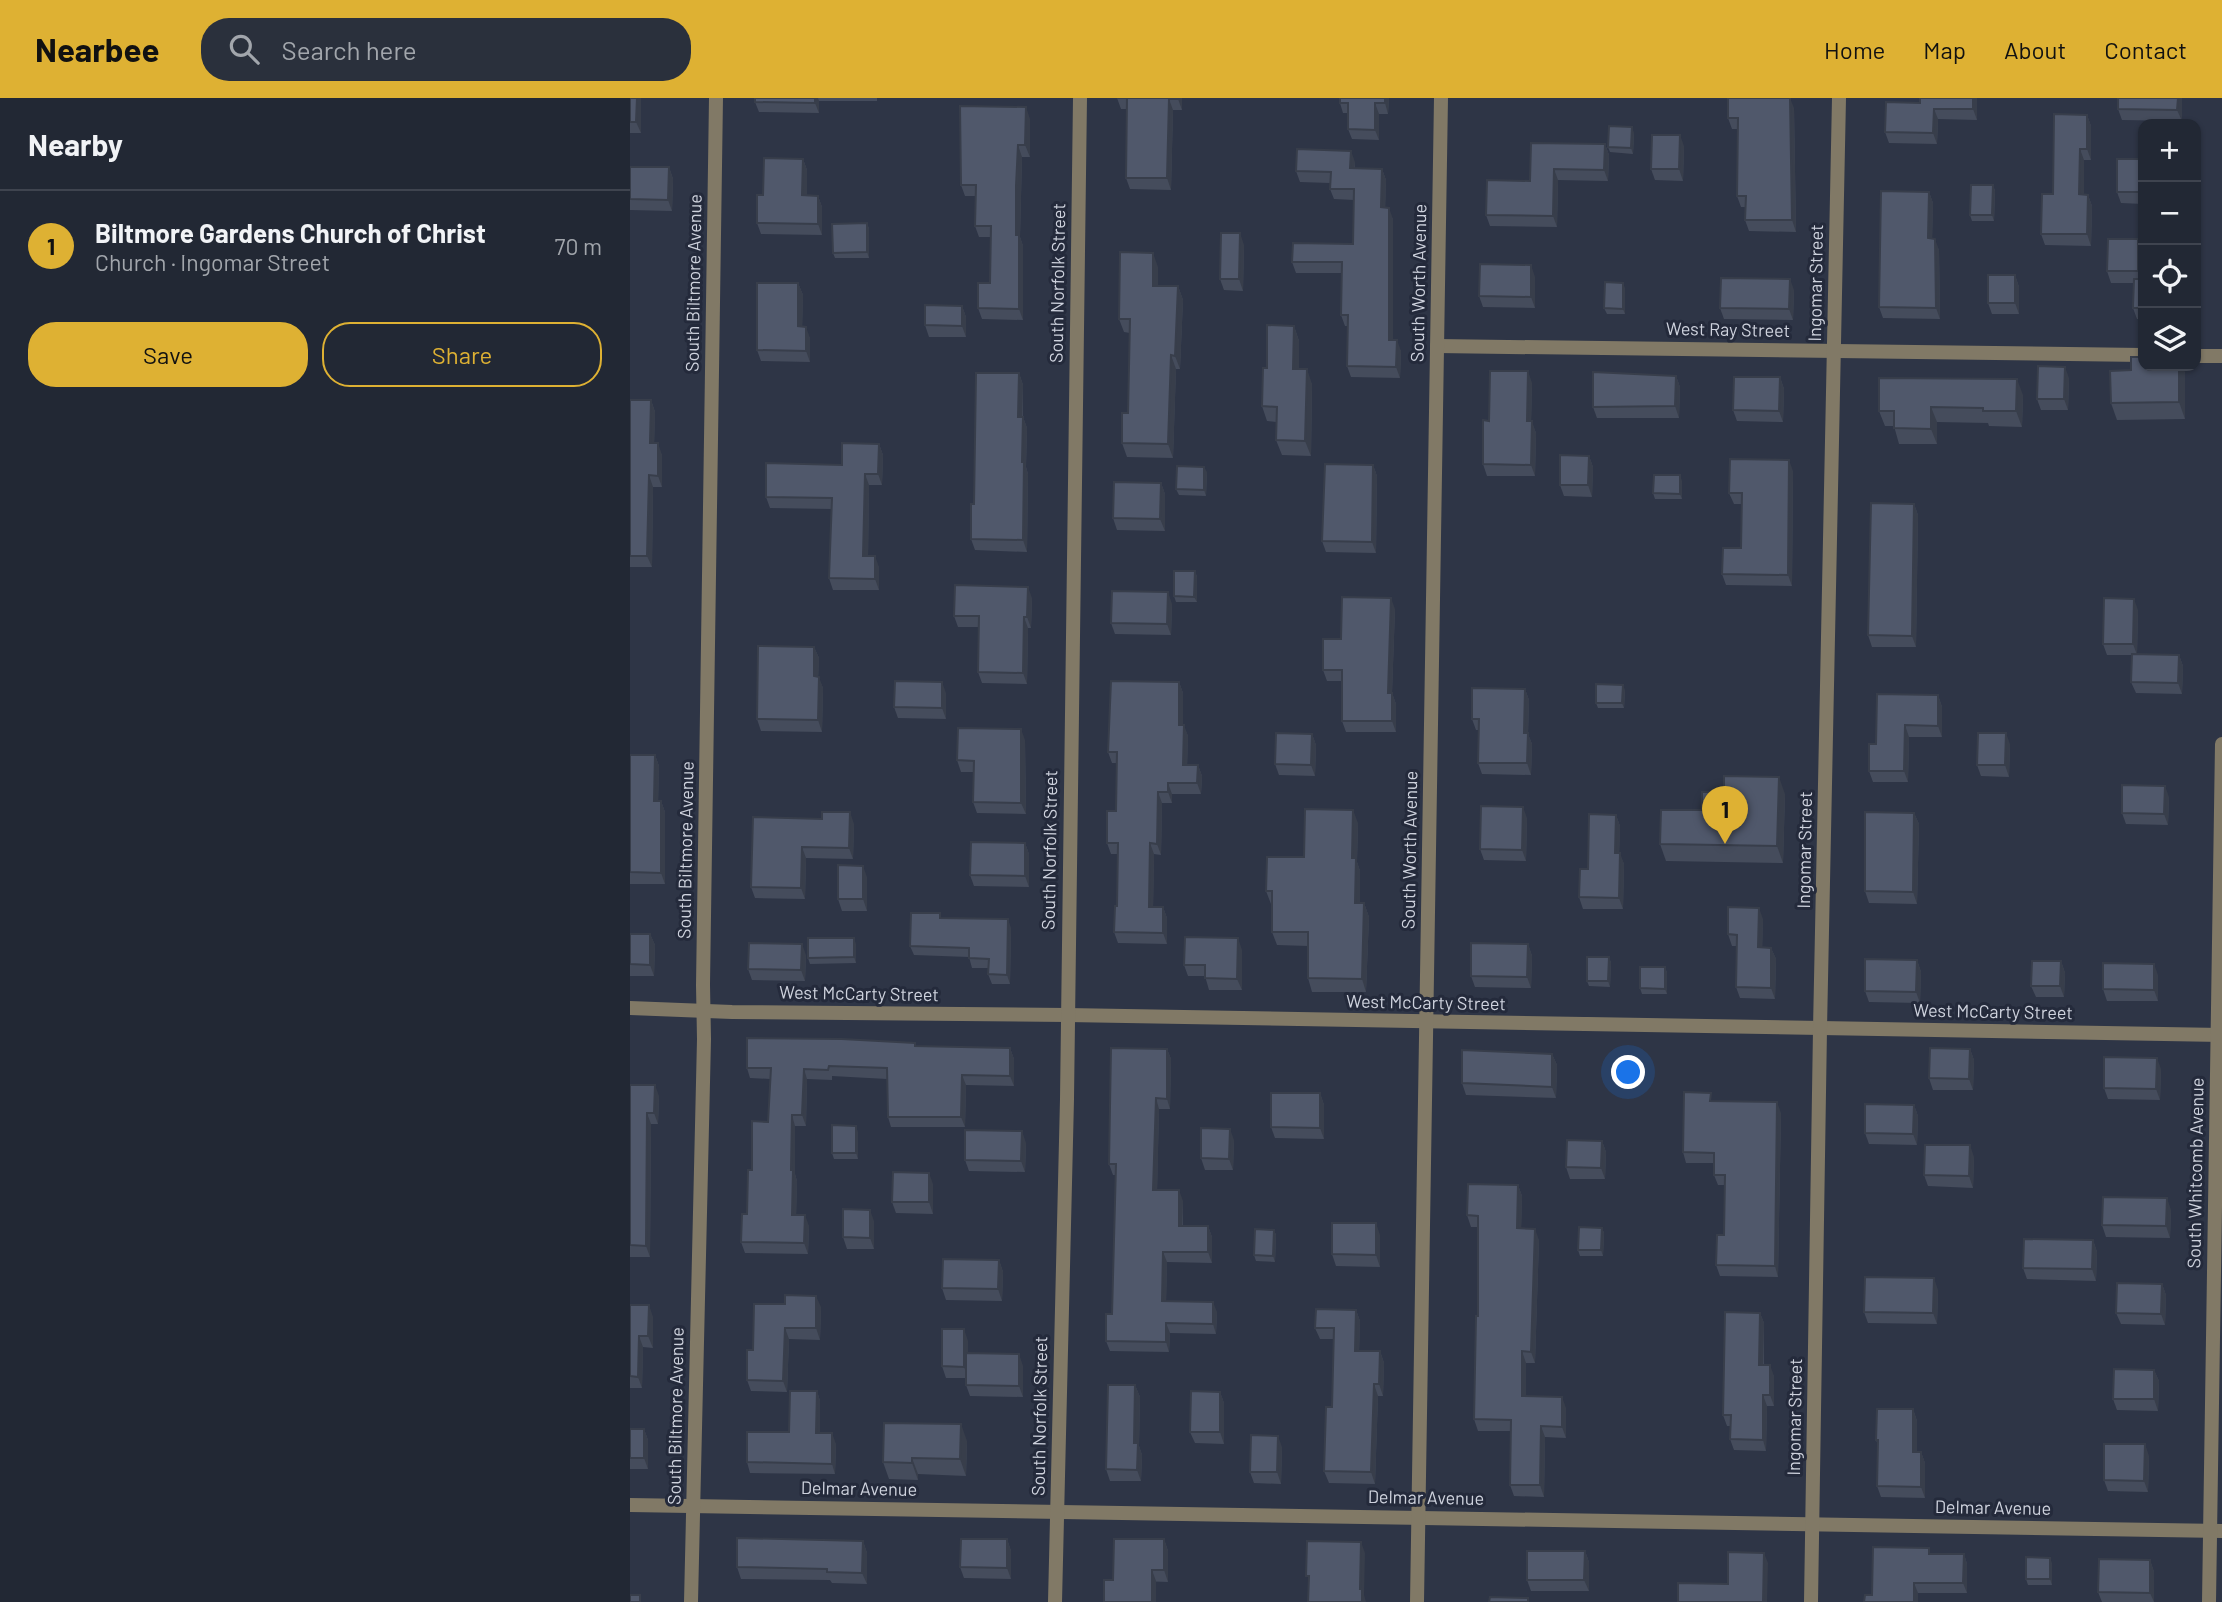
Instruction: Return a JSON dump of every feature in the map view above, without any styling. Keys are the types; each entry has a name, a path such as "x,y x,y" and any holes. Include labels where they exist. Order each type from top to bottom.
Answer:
{"street":[{"name":"South Biltmore Avenue","path":"691,1602 704,1010 716,98"},
{"name":"South Norfolk Street","path":"1055,1602 1067,1015 1080,98"},
{"name":"South Worth Avenue","path":"1417,1602 1441,98"},
{"name":"Ingomar Street","path":"1811,1602 1839,98"},
{"name":"West Ray Street","path":"1437,346 2138,355"},
{"path":"2201,356 2222,356"},
{"name":"South Whitcomb Avenue","path":"2209,1602 2216,1531 2222,744"},
{"name":"West McCarty Street","path":"630,1008 732,1012 1067,1015 2220,1035"},
{"name":"Delmar Avenue","path":"630,1505 2216,1531"}],"building":[{"path":"630,98 637,98 636,122 630,122"},
{"path":"755,98 815,98 815,103 755,102"},
{"path":"1127,98 1178,98 1169,99 1167,178 1126,178"},
{"path":"1340,98 1385,98 1385,103 1375,103 1375,130 1348,129 1348,103 1340,103"},
{"path":"1728,98 1790,98 1792,220 1745,220 1746,196 1737,196 1738,118 1728,118"},
{"path":"1920,98 1973,98 1973,109 1934,109 1933,133 1885,132 1886,102 1920,103"},
{"path":"2118,98 2178,98 2177,110 2118,109"},
{"path":"960,106 1026,107 1025,145 1018,145 1016,186 1019,309 978,308 978,283 990,283 991,226 975,226 976,185 961,185"},
{"path":"2054,114 2087,115 2087,149 2080,149 2079,194 2088,195 2087,234 2041,234 2042,194 2053,194"},
{"path":"1609,126 1632,127 1631,148 1608,147"},
{"path":"1652,135 1680,135 1679,169 1651,169"},
{"path":"1531,143 1605,144 1604,170 1554,169 1553,216 1486,215 1487,180 1530,181"},
{"path":"1297,149 1351,151 1350,168 1382,169 1381,207 1389,208 1389,340 1397,340 1396,367 1347,366 1348,315 1341,315 1342,262 1292,262 1293,243 1353,244 1354,189 1330,189 1331,172 1296,171"},
{"path":"764,158 803,159 802,195 818,196 818,224 757,223 757,195 763,195"},
{"path":"2117,159 2138,159 2138,192 2117,192"},
{"path":"630,167 669,167 668,200 630,199"},
{"path":"1971,185 1993,185 1992,215 1970,215"},
{"path":"1881,191 1929,192 1928,238 1935,239 1936,308 1879,307"},
{"path":"867,223 867,252 833,253 832,224"},
{"path":"1221,233 1240,233 1239,279 1220,279"},
{"path":"2108,239 2138,239 2138,271 2107,271"},
{"path":"1120,252 1153,253 1153,286 1178,286 1175,356 1171,355 1168,444 1122,443 1122,413 1128,413 1130,319 1119,319"},
{"path":"1480,264 1531,265 1531,297 1479,296"},
{"path":"1988,275 2015,275 2015,303 1988,303"},
{"path":"1721,278 1790,279 1789,309 1720,308"},
{"path":"2134,279 2138,279 2138,308 2133,308"},
{"path":"1605,282 1623,283 1623,309 1604,308"},
{"path":"757,283 798,283 798,326 806,327 806,351 757,350"},
{"path":"925,305 962,306 962,326 925,325"},
{"path":"1267,325 1294,326 1293,369 1307,369 1305,441 1276,440 1277,407 1262,406 1263,368 1267,368"},
{"path":"2131,357 2138,357 2138,371 2179,371 2179,402 2111,403 2110,371 2131,370"},
{"path":"2038,366 2065,367 2064,399 2037,399"},
{"path":"1490,371 1528,371 1527,421 1532,421 1531,465 1483,464 1483,420 1489,421"},
{"path":"1593,372 1676,376 1675,406 1593,407"},
{"path":"976,373 1019,373 1018,417 1023,417 1023,540 971,539"},
{"path":"1734,377 1780,377 1779,411 1733,410"},
{"path":"1879,378 2017,379 2016,411 1931,407 1931,429 1894,428 1894,411 1879,411"},
{"path":"630,400 651,400 650,443 658,443 658,476 649,475 647,556 630,556"},
{"path":"842,443 879,444 878,474 865,474 863,556 875,556 875,579 829,578 832,498 766,497 766,463 842,465"},
{"path":"1560,455 1589,456 1588,485 1560,485"},
{"path":"1730,459 1789,460 1788,575 1722,574 1723,548 1741,548 1742,493 1729,493"},
{"path":"1325,464 1373,465 1372,542 1322,541"},
{"path":"1177,466 1204,467 1204,490 1176,489"},
{"path":"1654,475 1680,475 1680,494 1653,493"},
{"path":"1114,482 1161,483 1160,519 1113,518"},
{"path":"1871,503 1914,504 1912,636 1868,635"},
{"path":"1174,571 1195,571 1194,597 1174,596"},
{"path":"955,585 1028,587 1027,617 1024,617 1023,673 978,672 979,616 954,616"},
{"path":"1112,591 1168,592 1167,624 1111,623"},
{"path":"1342,597 1391,598 1388,693 1392,693 1392,721 1342,721 1342,670 1323,670 1323,639 1341,639"},
{"path":"2104,598 2134,599 2133,644 2103,644"},
{"path":"758,646 814,647 814,676 819,677 818,720 757,719"},
{"path":"2132,654 2179,655 2178,683 2131,682"},
{"path":"895,681 942,682 942,708 894,707"},
{"path":"1111,681 1179,682 1179,725 1184,725 1183,765 1198,765 1197,783 1168,783 1168,792 1158,792 1157,844 1150,843 1149,907 1163,907 1163,933 1114,932 1118,843 1107,843 1107,811 1116,811 1117,752 1108,752"},
{"path":"1596,684 1623,685 1622,703 1596,703"},
{"path":"1472,688 1525,689 1524,733 1528,733 1527,763 1478,763 1479,719 1472,719"},
{"path":"1877,694 1938,695 1938,726 1905,725 1904,771 1869,771 1869,744 1876,744"},
{"path":"958,728 1021,729 1021,803 973,802 974,761 957,760"},
{"path":"1276,733 1312,734 1311,765 1275,764"},
{"path":"1978,733 2006,733 2005,765 1977,765"},
{"path":"630,755 655,755 654,801 661,801 661,873 630,872"},
{"path":"1724,776 1779,777 1777,846 1660,844 1661,810 1702,810 1702,792 1724,792"},
{"path":"2122,785 2165,786 2164,814 2122,813"},
{"path":"1481,806 1523,807 1522,850 1480,849"},
{"path":"1305,809 1353,810 1355,903 1364,903 1362,979 1308,978 1308,932 1272,932 1272,891 1266,891 1267,857 1304,857"},
{"path":"822,812 850,812 849,848 802,847 801,888 751,887 753,817 822,819"},
{"path":"1865,812 1914,813 1913,892 1865,891"},
{"path":"1589,814 1616,815 1615,853 1620,853 1619,898 1579,897 1580,869 1588,869"},
{"path":"971,842 1025,843 1025,876 970,875"},
{"path":"838,865 863,866 863,899 838,899"},
{"path":"1728,907 1759,908 1758,947 1771,948 1771,988 1736,987 1737,935 1728,934"},
{"path":"911,913 940,913 940,918 1008,919 1007,975 988,974 989,959 969,958 969,948 910,946"},
{"path":"630,934 650,934 650,965 630,964"},
{"path":"1185,937 1238,938 1237,979 1205,978 1205,965 1184,965"},
{"path":"808,938 854,938 854,957 808,958"},
{"path":"749,943 802,944 801,970 748,969"},
{"path":"1471,943 1528,944 1527,977 1471,976"},
{"path":"1587,957 1609,957 1608,981 1587,981"},
{"path":"1865,959 1917,960 1916,992 1865,991"},
{"path":"2032,961 2061,961 2060,986 2031,986"},
{"path":"2103,963 2154,964 2154,990 2103,989"},
{"path":"1640,967 1665,967 1665,989 1640,988"},
{"path":"747,1038 842,1039 915,1043 915,1046 1010,1048 1010,1076 962,1075 961,1117 888,1117 887,1068 829,1066 828,1070 804,1069 802,1115 792,1115 791,1170 792,1215 805,1215 804,1243 741,1242 742,1214 747,1214 748,1170 752,1170 752,1121 768,1122 771,1068 747,1068"},
{"path":"1111,1048 1167,1049 1167,1099 1156,1098 1153,1190 1179,1190 1179,1226 1208,1226 1208,1252 1163,1252 1162,1301 1213,1302 1213,1324 1166,1323 1166,1342 1106,1341 1106,1314 1112,1314 1116,1164 1109,1164"},
{"path":"1930,1048 1970,1049 1969,1079 1929,1078"},
{"path":"1462,1050 1552,1054 1552,1087 1462,1083"},
{"path":"2104,1057 2157,1058 2156,1089 2104,1088"},
{"path":"630,1085 655,1085 654,1113 647,1113 646,1246 630,1245"},
{"path":"1684,1092 1711,1093 1710,1101 1777,1102 1775,1266 1716,1265 1717,1235 1724,1235 1725,1175 1714,1175 1714,1153 1683,1152"},
{"path":"1271,1093 1320,1093 1320,1128 1271,1127"},
{"path":"1865,1104 1914,1105 1913,1134 1865,1133"},
{"path":"832,1125 856,1126 856,1153 832,1153"},
{"path":"1201,1128 1230,1129 1229,1159 1201,1158"},
{"path":"965,1130 1022,1131 1021,1161 965,1160"},
{"path":"1567,1140 1602,1141 1601,1168 1566,1167"},
{"path":"1925,1145 1970,1145 1969,1176 1924,1175"},
{"path":"893,1172 929,1173 929,1202 892,1202"},
{"path":"1468,1184 1518,1185 1517,1228 1535,1229 1531,1352 1522,1351 1522,1396 1562,1397 1562,1427 1541,1426 1540,1485 1510,1485 1511,1420 1474,1419 1478,1216 1467,1215"},
{"path":"2103,1197 2167,1198 2166,1226 2102,1225"},
{"path":"843,1209 870,1210 870,1238 843,1237"},
{"path":"1332,1223 1376,1223 1376,1255 1332,1254"},
{"path":"1579,1227 1602,1228 1601,1250 1578,1250"},
{"path":"1255,1229 1274,1230 1273,1256 1254,1255"},
{"path":"2024,1239 2093,1240 2092,1269 2023,1268"},
{"path":"943,1259 999,1260 998,1289 942,1288"},
{"path":"1865,1277 1934,1278 1933,1313 1864,1312"},
{"path":"2117,1283 2162,1284 2161,1314 2116,1313"},
{"path":"785,1295 816,1296 816,1328 785,1328 783,1381 747,1380 747,1350 753,1350 754,1304 785,1304"},
{"path":"630,1305 649,1305 648,1336 639,1336 638,1377 630,1376"},
{"path":"1316,1309 1356,1310 1355,1351 1380,1351 1379,1384 1374,1384 1371,1472 1324,1471 1326,1407 1332,1407 1334,1328 1315,1328"},
{"path":"1725,1312 1760,1313 1759,1365 1770,1365 1770,1395 1763,1395 1763,1440 1730,1439 1731,1415 1723,1415"},
{"path":"942,1329 964,1329 964,1367 942,1366"},
{"path":"966,1353 1019,1354 1019,1386 966,1385"},
{"path":"2114,1369 2154,1370 2154,1399 2113,1399"},
{"path":"1108,1385 1135,1385 1134,1443 1138,1443 1137,1470 1106,1469"},
{"path":"790,1391 817,1391 816,1433 832,1433 832,1464 747,1462 747,1432 789,1432"},
{"path":"1191,1391 1220,1392 1220,1432 1190,1432"},
{"path":"1877,1409 1913,1409 1913,1452 1921,1452 1921,1487 1877,1486"},
{"path":"884,1423 961,1424 960,1459 912,1458 912,1463 883,1462"},
{"path":"630,1429 644,1429 644,1458 630,1458"},
{"path":"1251,1435 1278,1436 1277,1472 1250,1472"},
{"path":"2104,1444 2145,1444 2144,1481 2104,1480"},
{"path":"737,1538 863,1541 862,1573 827,1572 827,1569 737,1567"},
{"path":"961,1539 1007,1539 1007,1568 960,1567"},
{"path":"1114,1539 1164,1539 1164,1570 1152,1570 1152,1602 1104,1602 1104,1580 1113,1580"},
{"path":"1307,1541 1361,1542 1362,1602 1308,1602"},
{"path":"1873,1547 1929,1548 1929,1554 1964,1554 1963,1583 1914,1583 1914,1602 1864,1602 1865,1595 1872,1595"},
{"path":"1527,1551 1585,1551 1584,1580 1527,1580"},
{"path":"1728,1552 1764,1553 1763,1602 1678,1602 1678,1583 1728,1584"},
{"path":"2026,1557 2050,1558 2050,1579 2026,1579"},
{"path":"2099,1559 2150,1560 2150,1593 2098,1592"},
{"path":"630,1595 640,1595 640,1602 630,1602"},
{"path":"1490,1597 1528,1598 1528,1602 1489,1602"}],"place":[{"name":"Biltmore Gardens Church of Christ","path":"1725,844"}]}
